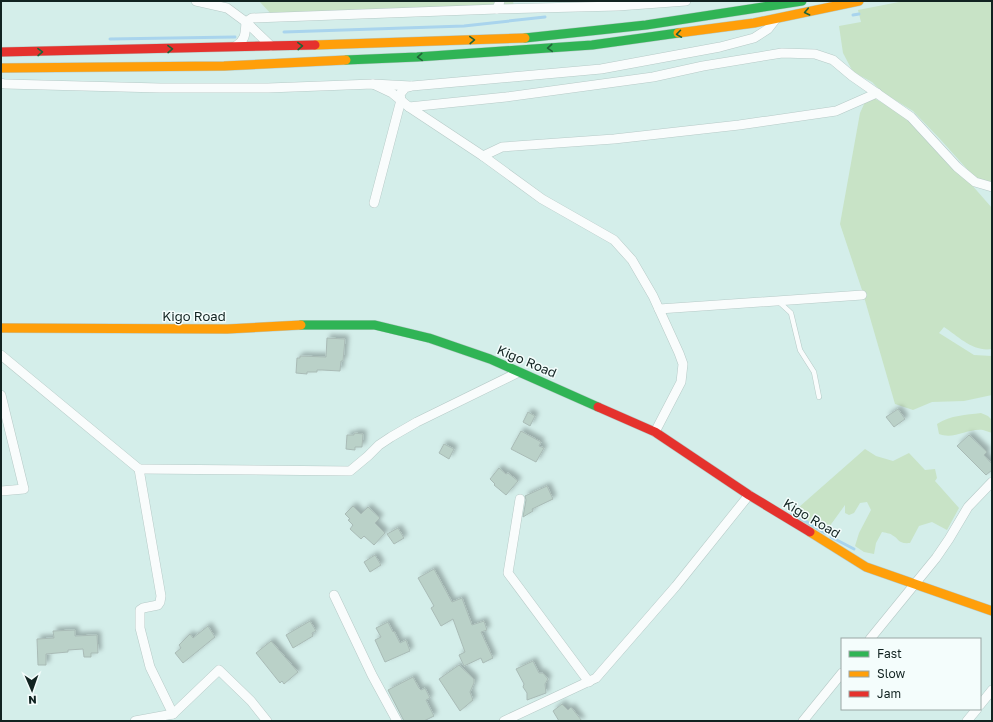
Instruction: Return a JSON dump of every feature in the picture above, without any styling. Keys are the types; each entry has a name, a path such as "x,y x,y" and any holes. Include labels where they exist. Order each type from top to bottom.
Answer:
{"main road":[{"path":"1,52 272,47 529,38 646,25 802,1"},
{"path":"1,68 224,66 460,54 592,45 675,35 754,23 859,1"},
{"name":"Kigo Road","path":"1,328 227,329 310,325 375,325 429,338 490,359 655,432 749,495 866,567 992,611"}],"street":[{"path":"196,1 227,8 246,22 272,47"},
{"path":"246,22 252,18 498,5 618,6 686,1"},
{"path":"1,83 160,88 261,88 373,84 412,86 601,69 720,47 754,38 768,29 776,18"},
{"path":"234,48 242,42 245,37 246,22"},
{"path":"409,107 506,97 653,77 703,66 782,53 815,54 833,60 852,76 911,117 963,172 975,182 992,187"},
{"path":"373,84 392,93 409,107 483,156 542,198 614,240 632,260 659,309 683,364 681,382 655,432"},
{"path":"374,203 401,100 400,94 405,88 412,86"},
{"path":"483,156 502,148 614,139 731,126 836,111 877,93"},
{"path":"659,309 862,295"},
{"path":"1,355 139,469 350,471 379,445 391,437 417,422 519,372"},
{"path":"1,395 24,489 1,491"},
{"path":"139,469 161,596 158,605 140,610 140,628 150,667 173,714"},
{"path":"871,638 915,584 949,539 968,507 992,482"},
{"path":"504,721 596,678 676,586 749,495"},
{"path":"520,499 508,573 589,682"},
{"path":"334,595 372,675 397,721"},
{"path":"135,721 173,714 219,670 251,701 267,721"},
{"path":"804,721 841,674"},
{"path":"981,704 992,690"},
{"path":"967,721 976,710"}],"lane":[{"path":"778,300 791,313 800,350 814,372 819,397"}],"green space":[{"path":"259,1 513,1 514,7 272,15"},
{"path":"904,1 992,1 992,183 975,178 913,111 882,92 872,82 853,72 843,53 839,26 861,22 858,10"},
{"path":"874,98 905,116 971,184 992,208 992,349 972,346 944,327 939,333 974,355 992,356 992,395 964,401 932,402 913,410 895,404 862,290 840,224 860,113 865,102"},
{"path":"981,413 988,416 992,420 992,433 977,430 950,436 939,434 937,424 942,421 959,416"},
{"path":"865,449 876,456 893,461 909,453 925,470 935,469 937,478 935,481 959,508 947,530 932,522 919,526 910,543 901,542 891,534 882,532 876,543 874,554 864,552 855,546 859,533 871,510 867,502 860,503 854,513 849,515 845,513 845,505 824,534 790,515"}],"building":[{"path":"327,338 345,339 343,361 341,361 340,371 317,370 317,372 307,372 307,374 296,373 297,358 300,358 300,356 326,357"},
{"path":"898,409 905,419 894,427 886,417"},
{"path":"528,412 535,416 530,426 523,422"},
{"path":"521,431 541,442 539,446 544,448 536,462 511,449"},
{"path":"354,433 363,434 362,447 355,447 355,450 346,449 347,435 354,435"},
{"path":"969,435 987,452 984,455 992,464 992,470 986,475 957,446"},
{"path":"444,444 454,449 449,459 439,453"},
{"path":"499,468 518,481 506,495 494,485 495,484 490,479"},
{"path":"547,486 553,499 532,509 533,511 523,517 526,500 525,496"},
{"path":"353,506 361,514 368,507 380,518 375,523 385,533 374,545 364,536 361,539 350,529 353,525 345,514"},
{"path":"398,528 404,538 394,544 387,534"},
{"path":"375,555 381,565 370,572 364,562"},
{"path":"434,569 452,602 462,598 472,625 484,621 487,630 481,632 493,658 483,663 481,658 464,666 459,655 465,652 453,619 441,626 431,608 434,606 418,578"},
{"path":"310,621 316,631 312,633 313,636 293,648 286,635"},
{"path":"388,622 400,643 406,640 410,651 385,662 375,640 381,637 376,628"},
{"path":"208,626 215,637 183,663 175,653 181,648 179,645 190,634 193,638"},
{"path":"75,630 75,636 97,635 98,653 91,653 91,657 84,657 83,649 46,654 46,665 38,665 37,639 54,638 53,631"},
{"path":"271,641 298,672 284,684 282,681 280,683 256,653"},
{"path":"533,661 539,673 543,673 548,679 545,684 546,693 527,700 527,693 523,687 524,684 516,669"},
{"path":"459,665 474,679 470,692 473,700 460,711 439,679"},
{"path":"413,677 421,690 425,688 430,698 426,700 434,716 424,721 404,721 388,690"},
{"path":"562,704 568,710 571,707 582,721 559,721 553,711"}],"waterway":[{"path":"853,15 859,14"},
{"path":"284,32 464,26 545,17"},
{"path":"110,39 235,37"},
{"path":"792,513 825,533"},
{"path":"831,537 854,549"}],"traffic: fast":[{"path":"525,38 646,25 802,1"},
{"path":"346,60 417,57 592,45 678,33"},
{"path":"301,325 375,325 429,338 490,359 598,407"}],"traffic: slow":[{"path":"678,33 754,23 859,1"},
{"path":"315,45 525,38"},
{"path":"1,68 224,66 346,60"},
{"path":"1,328 227,329 301,325"},
{"path":"810,532 866,567 992,611"}],"traffic: jam":[{"path":"1,52 315,45"},
{"path":"598,407 655,432 749,495 810,532"}]}
